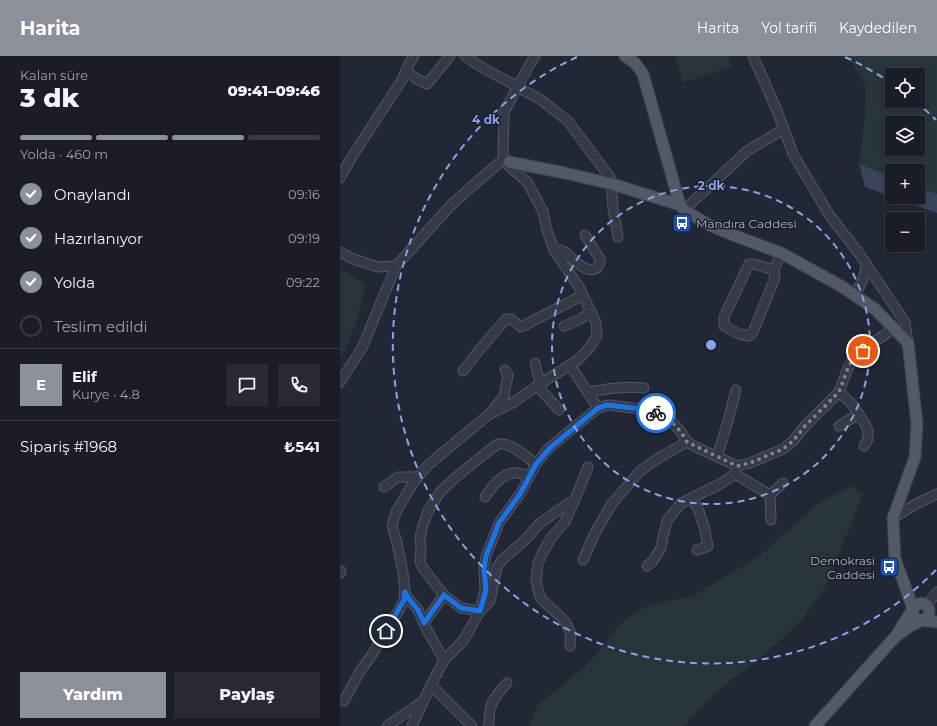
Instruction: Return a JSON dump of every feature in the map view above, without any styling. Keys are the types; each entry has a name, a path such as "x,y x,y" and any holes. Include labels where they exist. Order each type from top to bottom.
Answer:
{"main road":[{"path":"629,57 643,74 682,208"},
{"path":"505,162 565,173 612,184 682,208 709,225 781,253 841,286 875,309 894,328 908,343 917,424 915,457 893,518 895,559 913,609 914,617 917,619 937,622"},
{"path":"905,586 937,614"},
{"path":"815,726 896,636 916,605 921,603 928,607 930,613 927,618 912,625 896,636"}],"street":[{"path":"340,178 402,80 414,56"},
{"path":"406,70 415,78 427,84 450,56"},
{"path":"465,56 478,65 541,100 568,121 610,176 618,237"},
{"path":"344,701 359,673 373,653 404,600 405,592 403,572 392,526 396,512 413,483 428,465 488,416 514,402 539,384 578,360 590,347 597,336 596,323 579,287 554,250 543,212 528,184 505,162 504,112 535,56"},
{"path":"753,56 793,154 830,216 866,263 905,322 908,343"},
{"path":"682,208 747,151 784,129"},
{"path":"340,382 362,348 396,266 452,204 485,175 505,162"},
{"path":"554,250 561,250 565,252 584,268 589,270 598,267 600,260 584,235"},
{"path":"340,252 353,259 378,267 396,266"},
{"path":"774,270 749,264 724,317 724,326 739,334 749,336 753,332 775,278 774,270 781,253"},
{"path":"854,294 859,289 863,280 866,271 866,263"},
{"path":"463,371 506,319 511,319 521,326 583,295"},
{"path":"564,326 579,320 591,312"},
{"path":"647,566 653,561 661,548 662,537 667,521 680,504 720,484 736,470 783,449 793,441 805,426 839,392 853,359 872,343 894,328"},
{"path":"535,363 539,384 542,391 559,410"},
{"path":"570,365 598,408"},
{"path":"488,416 504,396 508,375 505,370"},
{"path":"588,392 614,388 644,388"},
{"path":"717,457 736,390"},
{"path":"839,392 851,403 865,424 868,431 868,439 864,446"},
{"path":"412,726 430,685 444,660 463,641 480,611 486,590 484,569 486,556 499,523 520,494 536,464 550,448 598,408 608,405 641,409 663,415 681,432 687,442 717,457 770,495"},
{"path":"839,426 858,414"},
{"path":"583,560 594,536 612,505 640,471 660,457 687,442"},
{"path":"480,611 461,608 444,595 423,568 420,562 420,537 428,511 440,492 456,477 498,444 506,445 523,453 536,464"},
{"path":"570,646 571,634 561,617 542,600 536,581 538,563 542,554 551,538 565,522 588,467"},
{"path":"485,497 504,476 514,473 530,476"},
{"path":"384,487 398,477 418,477"},
{"path":"771,520 770,495 783,483"},
{"path":"893,518 916,504 937,494"},
{"path":"692,498 700,511 708,546 697,550"},
{"path":"480,611 490,601 497,567 502,560 525,540 540,523 568,503 573,504"},
{"path":"405,592 418,610 444,660"},
{"path":"926,605 937,592"},
{"path":"424,623 444,595"},
{"path":"488,726 490,721 490,709 493,700 507,683"},
{"path":"430,685 472,726"},
{"path":"387,726 423,701"}],"shaded area":[{"path":"675,56 728,56 732,67 683,82"},
{"path":"848,56 937,56 937,194 925,190 925,164 885,164 885,174 859,164 864,124 866,86"},
{"path":"340,269 366,284 353,332 340,359"},
{"path":"853,485 863,495 825,588 801,621 765,654 720,689 684,726 529,726 538,705 587,665 622,622 646,606 693,596 762,554 817,504"}],"water":[{"path":"859,164 885,174 885,194 865,187"},
{"path":"925,190 937,194 937,213 912,204 925,204"}],"way so far":[{"path":"656,413 663,415 672,422 687,442 698,448 737,466 750,463 783,449 793,441 805,426 839,392 853,359 863,351"}],"place":[{"name":"Mandıra Caddesi","path":"682,223"},
{"name":"Demokrasi Caddesi","path":"889,567"}],"route":[{"path":"386,631 404,600 405,592 418,610 424,623 444,595 461,608 480,611 486,590 484,569 486,556 499,523 520,494 536,464 550,448 598,408 608,405 641,409 656,413"}]}
